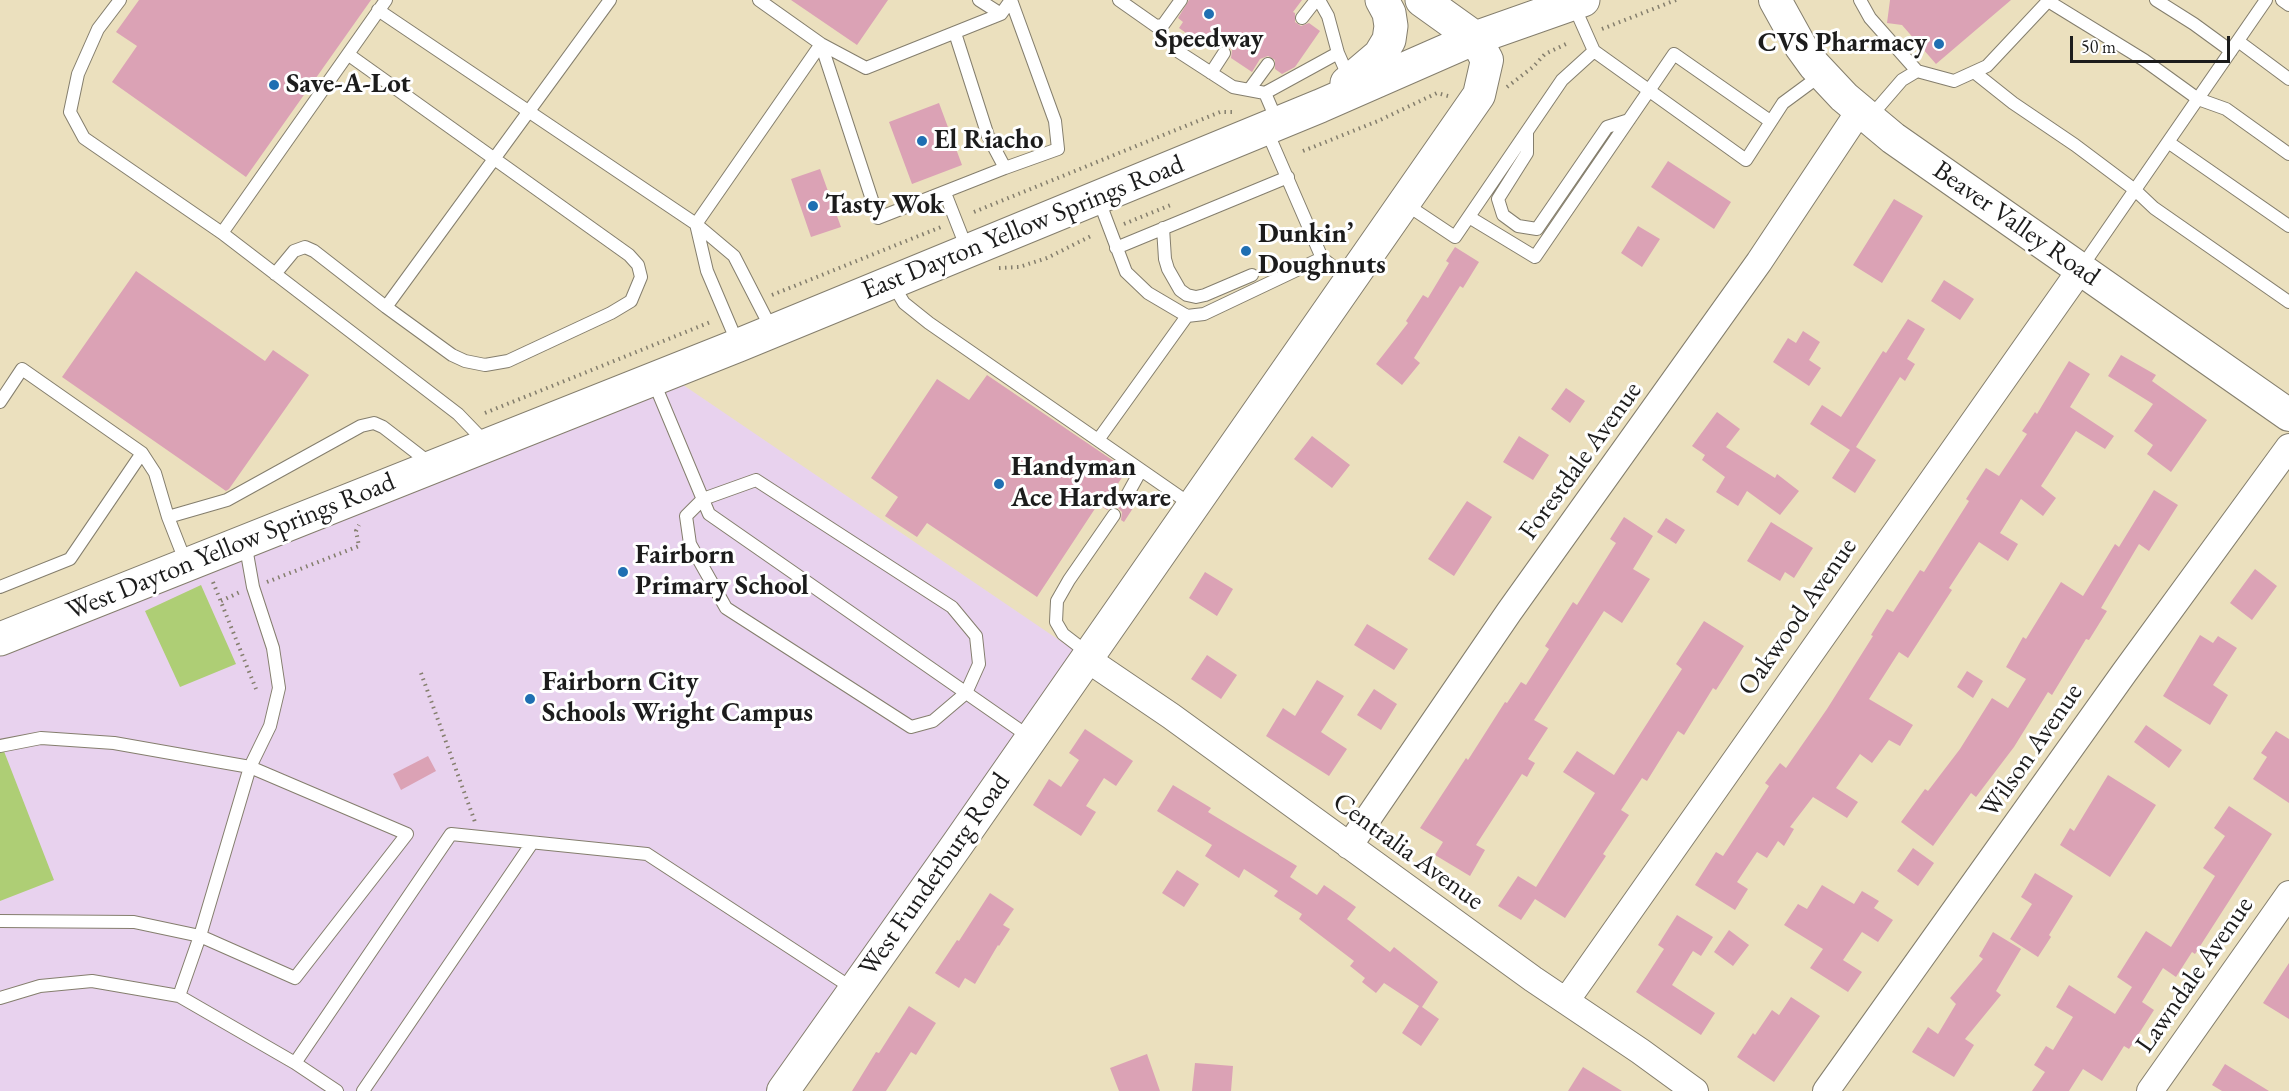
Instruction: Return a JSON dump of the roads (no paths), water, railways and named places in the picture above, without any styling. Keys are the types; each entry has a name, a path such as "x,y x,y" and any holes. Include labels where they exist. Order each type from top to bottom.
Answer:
{"main road":[{"path":"1320,105 1344,67 1380,55 1389,39 1391,26 1389,13 1382,0"},
{"path":"1422,0 1475,38"},
{"name":"East Dayton Yellow Springs Road","path":"462,456 891,282 978,259 1098,197 1262,120 1320,105 1475,38 1578,2"},
{"name":"West Dayton Yellow Springs Road","path":"0,639 200,573 245,542 462,456"}],"street":[{"name":"Beaver Valley Road","path":"1775,0 1801,47 1822,74 1893,138 2289,416"},
{"name":"West Funderburg Road","path":"783,1091 1089,657 1479,95 1487,60 1475,38"},
{"name":"Forestdale Avenue","path":"1349,846 1509,612 1865,114"},
{"name":"Oakwood Avenue","path":"1566,1001 2080,269"},
{"name":"Wilson Avenue","path":"1826,1091 2117,682 2289,447"},
{"name":"Centralia Avenue","path":"1089,657 1349,846 1695,1091"},
{"name":"Lawndale Avenue","path":"2150,1091 2289,894"}],"lane":[{"path":"120,0 98,29 78,74 70,112 84,138 222,233 458,414 462,456 374,423 361,426 227,500 168,517"},
{"path":"386,307 610,0"},
{"path":"759,0 821,44 866,68 1001,14 1011,0"},
{"path":"979,0 1001,14"},
{"path":"821,44 878,218 1058,149 1055,121 1011,0"},
{"path":"1119,0 1156,26 1163,25 1181,0"},
{"path":"1179,52 1233,87 1265,93 1344,67 1328,16 1317,0 1302,18"},
{"path":"1860,0 1870,18 1917,71 1954,81 1987,66 2048,1 2144,60 2198,99 2226,110 2289,154"},
{"path":"2156,0 2194,24 2252,53 2289,79"},
{"path":"2080,269 2265,0"},
{"path":"2282,0 2289,5"},
{"path":"1578,2 1594,51 1746,160 1783,103 1822,74"},
{"path":"222,233 382,5 529,111 696,224 734,256 773,331"},
{"path":"955,33 988,136 1005,168"},
{"path":"739,345 707,271 696,224 821,44"},
{"path":"1404,203 1455,237 1562,80 1594,51"},
{"path":"1211,73 1224,53"},
{"path":"1469,217 1535,257 1674,54 1770,120"},
{"path":"275,274 294,251 305,247 314,251 452,355 465,361 485,365 508,361 611,313 631,301 638,288 641,277 638,265 629,255 349,55"},
{"path":"1249,90 1268,64"},
{"path":"1865,114 1902,80 1917,71"},
{"path":"1974,72 2013,104 2076,145 2135,190 2154,208 2289,302"},
{"path":"1265,93 1262,120 1322,258 1350,280"},
{"path":"1527,131 1527,153 1498,199 1503,215 1518,226 1537,229 1606,127 1629,120"},
{"path":"2168,142 2289,226"},
{"path":"1116,248 1288,177"},
{"path":"945,194 978,259"},
{"path":"1098,197 1126,272 1148,293 1187,316 1204,314 1322,258"},
{"path":"1163,228 1168,269 1180,290 1187,295 1196,297 1205,295 1252,275"},
{"path":"891,282 904,303 929,323 1194,506"},
{"path":"1098,440 1187,316"},
{"path":"0,402 22,369 142,453 155,473 168,517 200,573"},
{"path":"652,379 709,514 1031,739"},
{"path":"0,587 70,559 142,453"},
{"path":"1125,499 1141,470"},
{"path":"756,480 952,607 976,636 980,664 966,693 933,721 911,727 726,608 690,544 686,516 703,499 756,480"},
{"path":"1089,657 1063,634 1056,622 1057,601 1114,515"},
{"path":"179,996 200,936 250,767 270,726 279,688 273,648 253,587 245,542"},
{"path":"0,747 41,738 114,743 250,767 406,834 295,978 200,936 134,922 0,921"},
{"path":"295,1063 451,834 647,854 855,990"},
{"path":"363,1091 532,843"},
{"path":"0,998 40,986 92,981 179,996 295,1063 338,1091"}],"place":[{"name":"Speedway","path":"1209,14"},
{"name":"CVS Pharmacy","path":"1939,44"},
{"name":"Save-A-Lot","path":"274,85"},
{"name":"El Riacho","path":"922,141"},
{"name":"Tasty Wok","path":"813,206"},
{"name":"Dunkin’ Doughnuts","path":"1246,251"},
{"name":"Handyman Ace Hardware","path":"999,484"},
{"name":"Fairborn Primary School","path":"623,572"},
{"name":"Fairborn City Schools Wright Campus","path":"530,699"}]}
